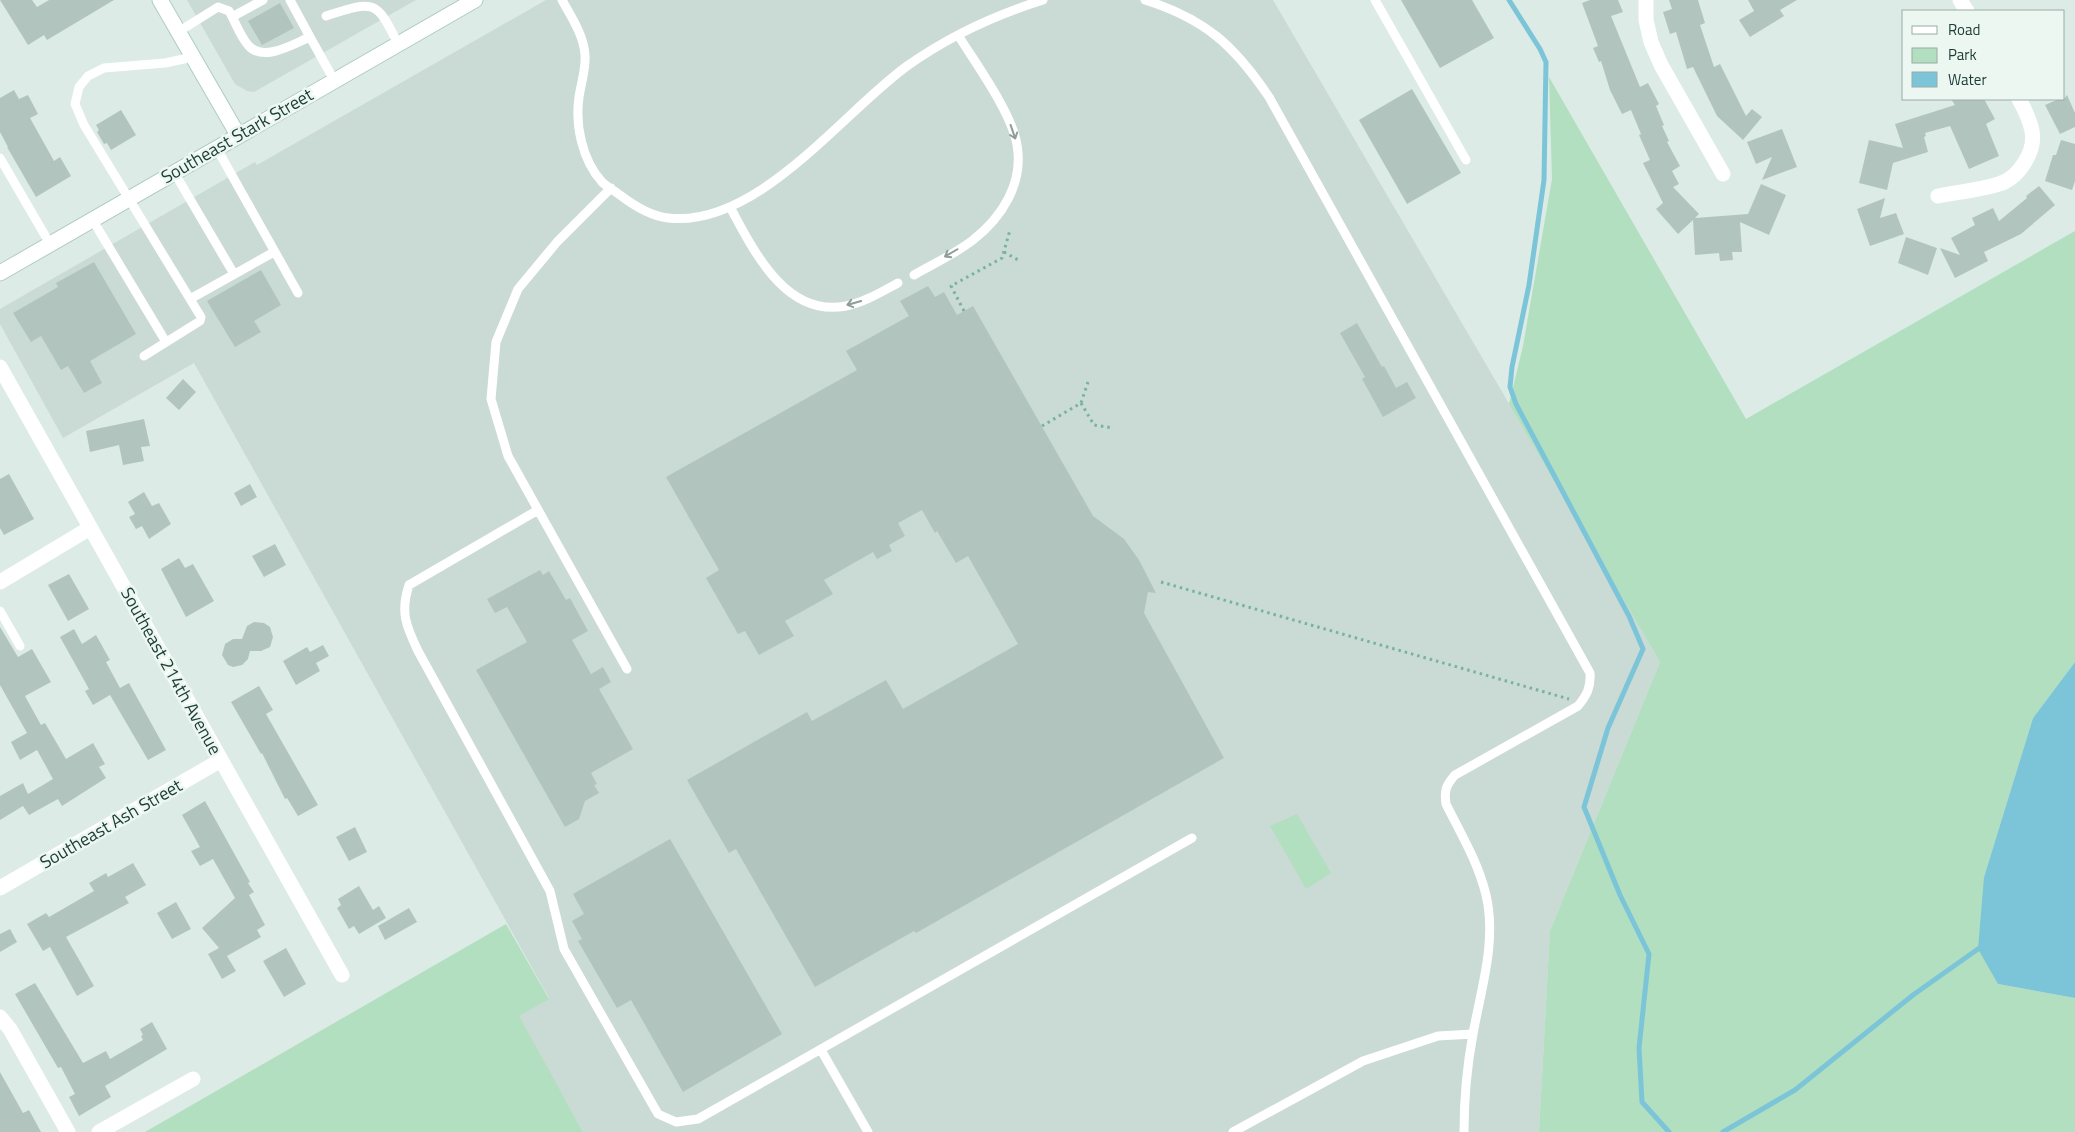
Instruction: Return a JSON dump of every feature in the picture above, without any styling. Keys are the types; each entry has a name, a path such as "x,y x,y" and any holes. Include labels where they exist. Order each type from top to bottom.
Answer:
{"street":[{"path":"160,0 238,135"},
{"name":"Southeast Stark Street","path":"0,273 216,147 475,0"},
{"path":"1646,0 1646,20 1651,42 1666,73 1723,174"},
{"path":"1938,196 2001,184 2019,171 2029,153 2033,132 2020,100"},
{"name":"Southeast 214th Avenue","path":"0,367 342,975"},
{"path":"0,582 90,528"},
{"name":"Southeast Ash Street","path":"0,888 221,760"},
{"path":"0,1017 10,1028 68,1132"},
{"path":"99,1132 193,1079"}],"lane":[{"path":"232,17 263,0"},
{"path":"290,0 334,80"},
{"path":"562,0 580,35 585,54 578,112 580,137 589,161 602,182 634,206 666,218 691,218 715,213 762,190 788,170 908,65 958,35 1008,12 1043,0"},
{"path":"1144,0 1166,7 1196,22 1224,42 1248,66 1269,96 1590,672 1587,695 1578,706 1455,774 1447,784 1446,804 1476,865 1486,896 1489,936 1484,986 1473,1034 1468,1068 1464,1132"},
{"path":"1375,0 1466,160"},
{"path":"326,16 350,4 369,2 378,5 398,44"},
{"path":"178,32 218,7 228,11 248,45 255,50 269,53 310,37"},
{"path":"914,275 971,242 1004,209 1014,188 1018,146 1011,125 992,88 958,35"},
{"path":"144,356 200,321 201,317 84,125 75,104 79,87 88,76 104,68 165,63 193,57"},
{"path":"216,147 298,294"},
{"path":"0,158 50,244"},
{"path":"174,172 234,274"},
{"path":"611,188 557,242 518,289 496,342 491,399 508,456 627,669"},
{"path":"730,207 757,257 776,280 796,296 818,306 844,306 869,299 898,284"},
{"path":"92,219 166,342"},
{"path":"190,299 274,252"},
{"path":"538,510 409,585 403,602 407,629 550,891 564,949 658,1114 676,1122 698,1119 1192,838"},
{"path":"0,612 20,646"},
{"path":"1233,1132 1363,1062 1438,1036 1473,1034"},
{"path":"821,1050 868,1132"}],"path":[{"path":"964,311 951,286 1002,258 1010,230"},
{"path":"1004,252 1020,261"},
{"path":"1042,426 1081,403 1088,382"},
{"path":"1081,403 1094,425 1113,428"},
{"path":"1161,582 1568,697 1578,706"}],"shaded area":[{"path":"187,0 416,0 254,92 247,91 235,84"},
{"path":"546,0 1273,0 1660,662 1550,931 1539,1132 583,1132 518,1016 549,998 194,363 63,438 0,324 0,309 255,162 257,165"}],"green space":[{"path":"1549,77 1746,419 2075,231 2075,662 2033,718 1984,877 1998,984 2075,998 2075,1132 1539,1132 1550,931 1660,662 1509,404 1523,346 1552,179"},
{"path":"1297,814 1331,873 1306,889 1270,826"},
{"path":"506,924 549,999 519,1016 583,1132 145,1132"}],"water":[{"path":"2075,662 2075,998 1998,984 1978,949 1984,877 2033,718"}],"building":[{"path":"0,0 32,0 37,7 49,0 114,0 47,40 44,35 28,45"},
{"path":"1401,0 1472,0 1494,38 1440,68"},
{"path":"1590,0 1618,0 1623,12 1611,16 1640,87 1648,83 1659,104 1656,106 1669,141 1667,142 1680,166 1672,171 1679,184 1673,187 1699,214 1695,218 1748,214 1761,184 1786,195 1769,235 1740,222 1742,252 1732,252 1733,260 1720,261 1719,253 1695,255 1693,220 1678,234 1656,209 1663,203 1643,163 1650,160 1639,135 1641,134 1631,110 1622,114 1610,90 1601,61 1599,62 1593,48 1598,46 1582,3"},
{"path":"1669,0 1698,0 1705,23 1700,25 1714,67 1720,64 1746,116 1752,109 1762,117 1743,140 1717,116 1693,67 1687,69 1676,32 1670,34 1663,12 1672,9"},
{"path":"1748,0 1797,0 1780,10 1784,16 1750,37 1739,20 1754,11"},
{"path":"280,3 294,28 262,45 248,21"},
{"path":"1412,89 1461,173 1407,204 1359,120"},
{"path":"14,90 19,99 28,95 38,114 30,118 54,161 60,157 71,176 36,197 0,132 0,98"},
{"path":"2067,95 2075,113 2075,127 2060,134 2045,105 2057,100 2065,100"},
{"path":"1952,100 1985,100 1995,119 1986,124 1999,156 1969,169 1950,126 1925,133 1926,136 1924,137 1928,152 1893,163 1887,190 1859,183 1869,140 1903,148 1895,124 1955,105"},
{"path":"121,110 136,135 111,150 107,143 104,144 97,132 99,130 96,125"},
{"path":"1782,129 1797,167 1762,180 1772,157 1756,164 1747,142"},
{"path":"2061,140 2075,144 2075,181 2072,190 2045,181 2053,155 2056,155"},
{"path":"2039,186 2055,205 2021,234 1984,252 1988,261 1955,278 1940,248 1960,255 1951,238 1975,225 1972,218 1993,208 1999,221"},
{"path":"1885,198 1880,218 1896,213 1904,234 1870,246 1857,209"},
{"path":"1906,237 1937,248 1928,275 1898,263"},
{"path":"94,262 136,334 90,361 102,383 84,393 68,366 61,370 41,336 31,342 13,313 58,287 56,283"},
{"path":"261,270 281,305 254,321 261,332 235,347 207,301"},
{"path":"928,286 935,297 944,292 957,315 973,306 1093,516 1124,539 1139,560 1156,593 1148,592 1144,613 1224,758 916,933 914,931 815,987 736,849 729,853 687,780 807,712 812,721 886,680 903,709 1018,644 968,556 956,563 922,510 898,523 905,536 889,545 892,551 877,559 873,552 824,580 833,594 785,621 794,636 759,655 745,631 738,634 706,578 719,570 666,477 857,370 846,351 909,316 900,301"},
{"path":"1357,323 1396,388 1407,382 1416,398 1383,417 1362,379 1365,377 1340,333"},
{"path":"183,379 196,392 179,410 166,398"},
{"path":"144,419 150,446 141,447 144,461 123,465 119,445 90,452 86,431"},
{"path":"9,474 34,519 4,535 0,528 0,479"},
{"path":"250,484 257,497 241,506 234,493"},
{"path":"144,492 152,506 159,503 171,524 149,539 142,526 136,529 129,517 135,514 128,502"},
{"path":"275,544 286,565 264,577 252,556"},
{"path":"179,558 185,568 193,564 214,601 186,617 161,569"},
{"path":"540,570 543,575 549,571 566,600 570,598 588,631 572,640 591,674 603,667 611,682 599,689 633,749 591,773 597,784 594,785 599,793 585,801 579,819 565,827 476,670 527,642 507,607 495,613 487,599"},
{"path":"69,574 89,609 68,621 48,585"},
{"path":"254,622 264,623 270,627 273,637 270,647 261,651 250,651 248,659 242,665 233,667 228,665 222,655 225,644 233,639 242,639 247,626"},
{"path":"0,627 18,657 32,649 51,682 25,696 41,725 45,723 66,759 93,743 105,764 99,767 106,778 62,806 58,799 29,815 23,806 0,820 0,796 23,783 28,794 53,779 37,750 20,760 11,742 27,733 0,685"},
{"path":"74,629 82,644 96,635 110,660 106,662 120,688 129,683 166,750 148,760 110,695 93,705 85,691 89,689 60,637"},
{"path":"323,645 329,656 316,663 320,671 296,685 283,661 307,647 310,652"},
{"path":"259,686 273,710 266,714 318,805 298,816 287,798 285,799 262,753 231,702"},
{"path":"205,801 250,882 248,883 254,892 249,895 265,925 257,930 261,937 227,956 236,971 222,979 208,954 219,948 202,928 235,898 213,859 200,866 191,851 200,847 182,815"},
{"path":"355,827 367,852 349,861 336,837"},
{"path":"670,839 782,1034 683,1092 631,1000 617,1008 578,941 582,939 572,921 584,914 573,894"},
{"path":"133,863 146,885 125,897 129,903 66,937 94,986 77,996 50,947 43,951 27,924 46,913 49,917 94,891 89,883 106,873 108,877"},
{"path":"359,886 373,910 379,906 386,918 359,934 354,926 349,929 337,908 341,905 338,899"},
{"path":"176,902 191,929 172,939 157,913"},
{"path":"409,908 417,922 385,940 378,926"},
{"path":"10,929 17,942 0,952 0,934"},
{"path":"286,948 306,984 284,997 263,961"},
{"path":"35,983 83,1063 106,1051 110,1059 143,1040 140,1029 152,1022 167,1049 105,1086 111,1097 79,1116 69,1097 75,1094 61,1067 58,1068 15,994"},
{"path":"0,1072 23,1113 29,1110 41,1132 0,1132"}],"waterway":[{"path":"1509,0 1540,49 1546,62 1544,180 1529,285 1512,367 1510,387 1516,404 1629,616 1643,649 1608,728 1584,807 1620,895 1649,954 1639,1048 1642,1102 1669,1132"},
{"path":"1723,1132 1795,1090 1913,995 1978,949"}]}
